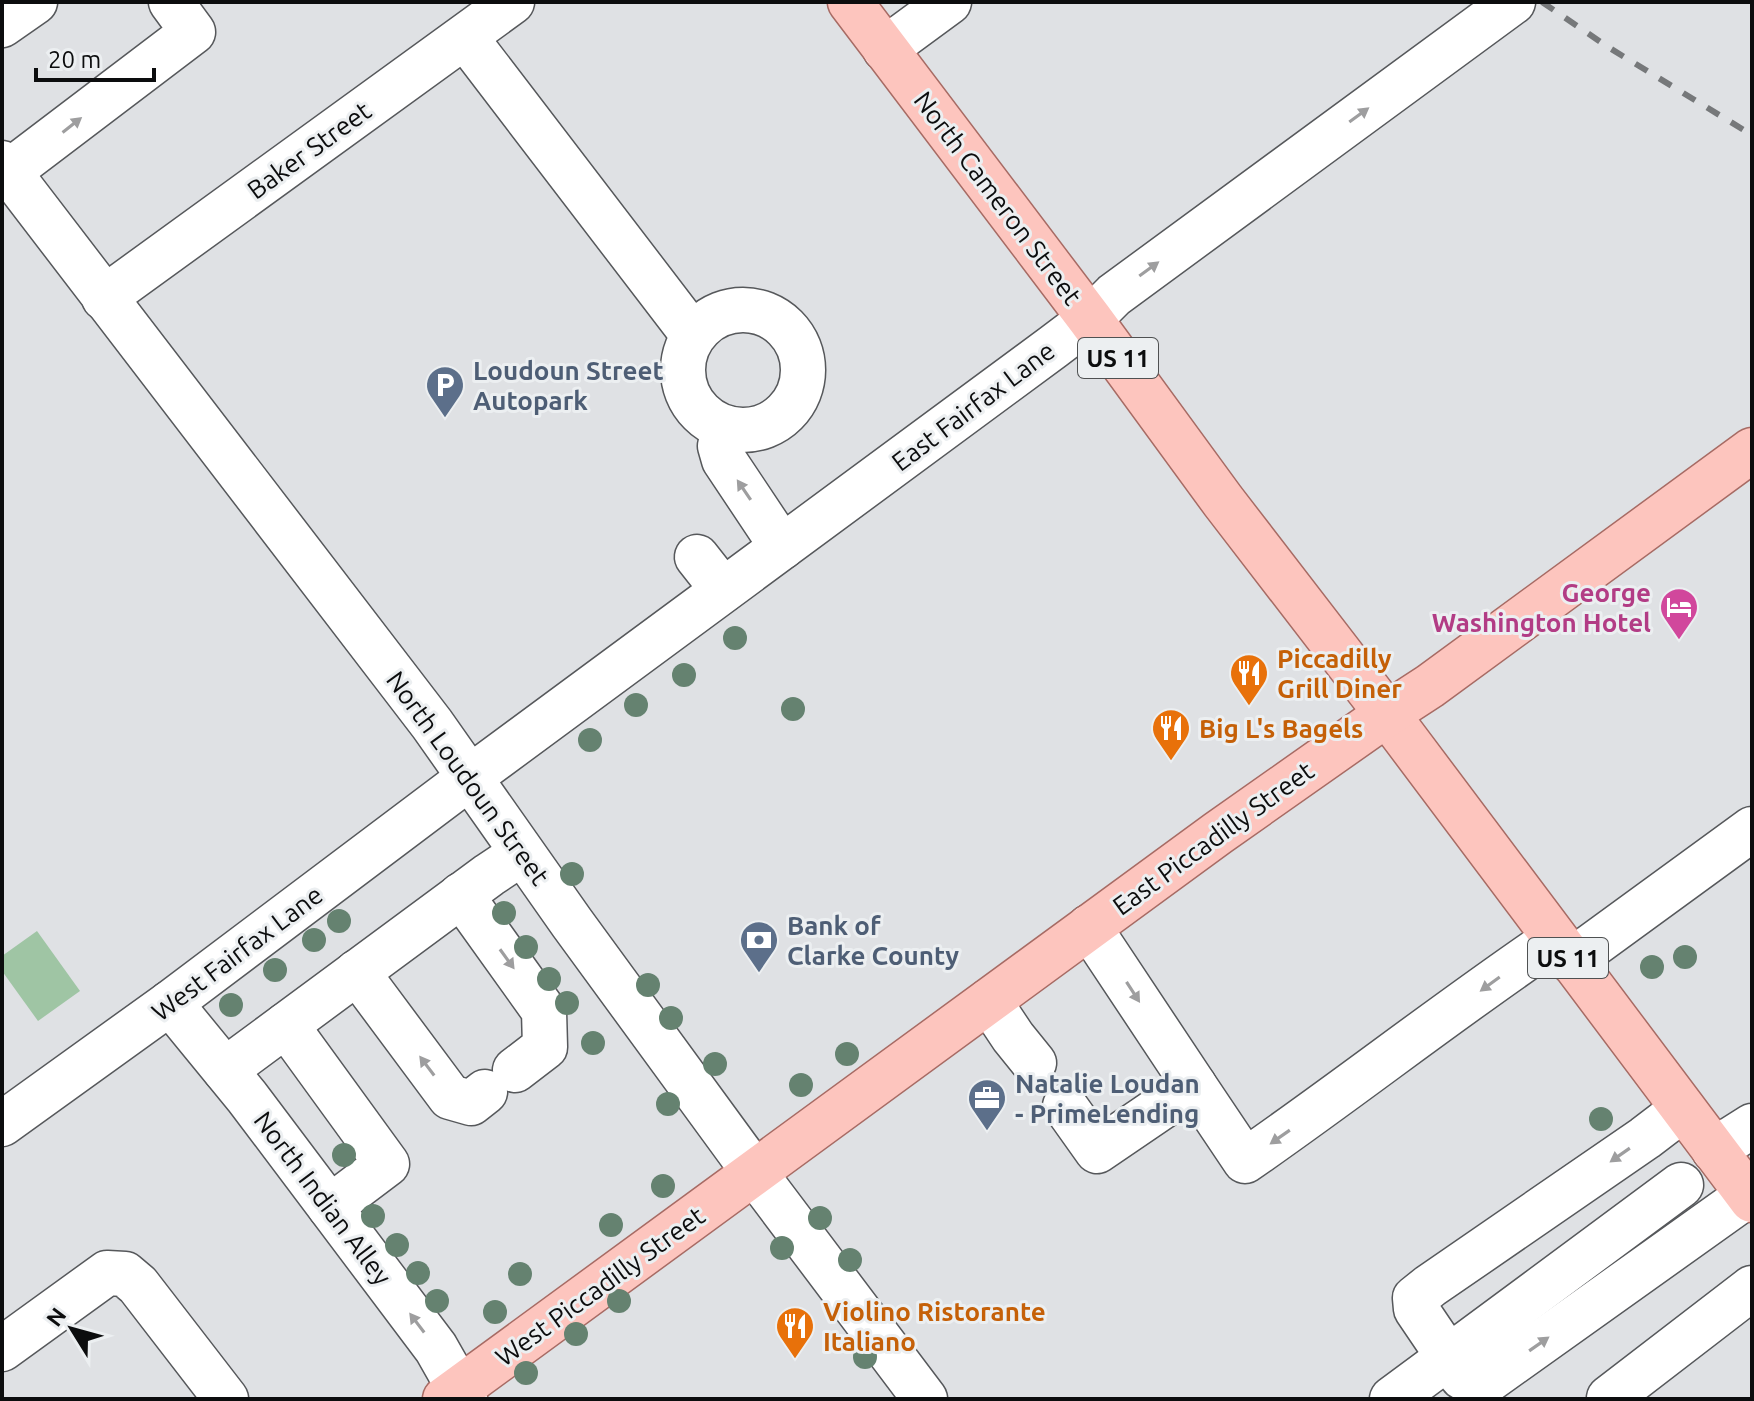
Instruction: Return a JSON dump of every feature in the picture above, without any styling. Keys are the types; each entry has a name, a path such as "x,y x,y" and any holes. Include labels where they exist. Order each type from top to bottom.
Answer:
{"main road":[{"name":"North Cameron Street","path":"850,2 1750,1197"},
{"name":"East Piccadilly Street","path":"754,1172 1218,833 1430,686 1752,450"},
{"name":"West Piccadilly Street","path":"456,1396 754,1172"}],"street":[{"path":"2,25 35,2"},
{"path":"4,171 193,32 171,2"},
{"name":"Baker Street","path":"104,298 512,2"},
{"path":"885,49 949,2"},
{"name":"East Fairfax Lane","path":"469,778 710,574 782,547 1090,319 1114,295 1513,2"},
{"path":"465,37 693,335"},
{"name":"North Loudoun Street","path":"4,171 432,724 572,923 925,1399"},
{"path":"748,310 768,315 785,326 798,343 803,363 802,385 793,404 779,419 762,428 743,431 725,428 708,420 694,406 685,390 682,371 685,352 693,335 708,320 727,311 748,310"},
{"path":"725,428 720,446 724,460 782,547"},
{"name":"West Fairfax Lane","path":"2,1124 170,1003 469,778"},
{"path":"1089,927 1245,1161 1752,829"},
{"path":"225,1070 522,853"},
{"path":"357,972 450,1097 471,1103 545,1047 544,1011 461,895"},
{"path":"989,1001 1034,1063"},
{"name":"North Indian Alley","path":"170,1003 225,1070 436,1348 456,1396"},
{"path":"286,1025 387,1164 330,1207"},
{"path":"1065,1106 1097,1151 1194,1085"},
{"path":"1468,1379 1416,1309 1415,1298 1683,1109"},
{"path":"1714,1150 1752,1126"},
{"path":"1468,1379 1681,1185"},
{"path":"1392,1399 1468,1379 1487,1381 1750,1197"},
{"path":"2,1349 107,1273 125,1274 138,1285 226,1399"},
{"path":"1609,1399 1752,1288"}],"green space":[{"path":"37,931 80,991 38,1021 2,971 2,956"}],"railway":[{"path":"1542,2 1608,47 1752,135"}],"place":[{"name":"Loudoun Street Autopark","path":"445,419"},
{"name":"George Washington Hotel","path":"1679,641"},
{"name":"Piccadilly Grill Diner","path":"1249,707"},
{"name":"Big L's Bagels","path":"1171,762"},
{"name":"Bank of Clarke County","path":"759,974"},
{"name":"Natalie Loudan - PrimeLending","path":"987,1132"},
{"name":"Violino Ristorante Italiano","path":"795,1360"}]}
